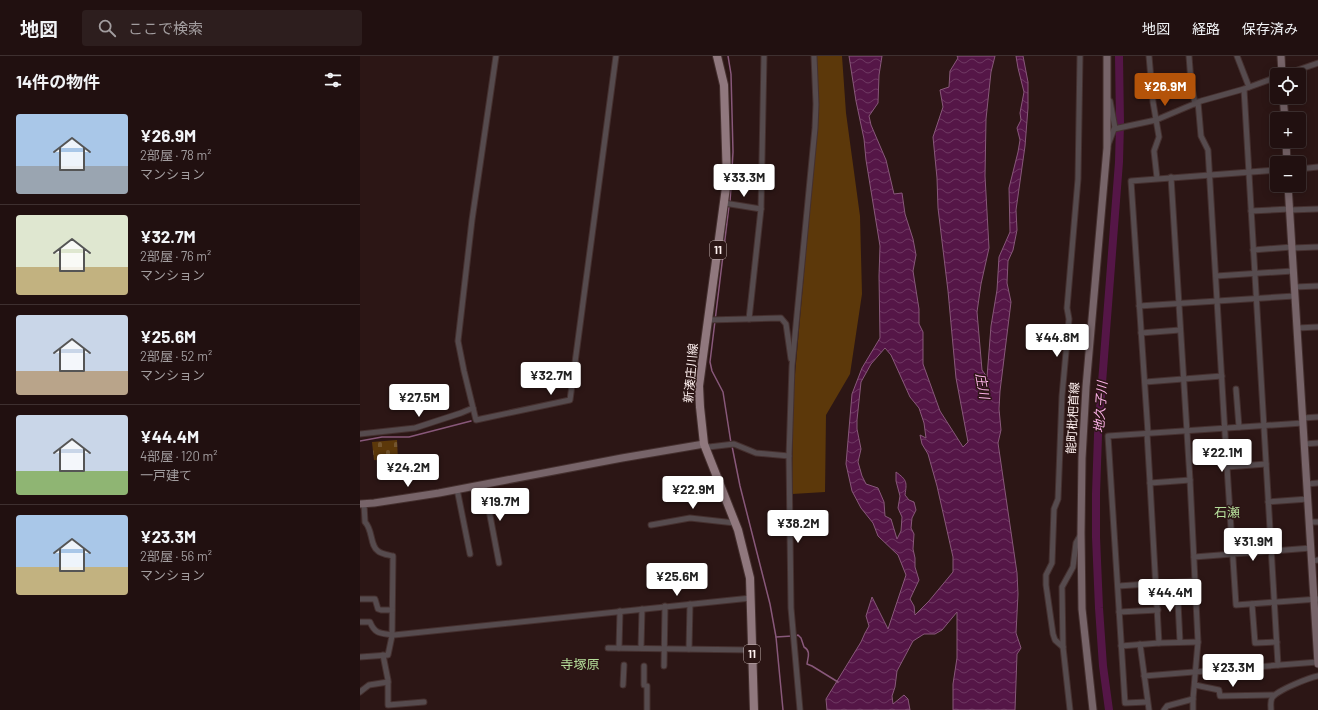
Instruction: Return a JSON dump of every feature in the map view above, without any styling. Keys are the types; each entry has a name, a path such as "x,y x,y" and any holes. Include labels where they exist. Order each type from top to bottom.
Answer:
{"main road":[{"name":"新湊庄川線","path":"717,56 724,86 726,105 727,164 724,203 700,386 700,419 704,444 738,530 750,578 752,598 754,710"}],"street":[{"path":"496,56 472,220 458,341 476,420 570,400 616,56"},
{"path":"749,320 761,209 764,56"},
{"path":"800,710 791,608 789,456 792,366 815,128 816,104 814,56"},
{"path":"1063,646 1055,640 1053,634 1046,585 1046,574 1052,563 1054,509 1058,499 1062,396 1069,319 1067,308 1078,179 1080,56"},
{"name":"能町枇杷首線","path":"1093,710 1082,608 1082,458 1086,387 1107,148 1107,56"},
{"path":"1149,56 1153,102 1159,137 1154,151 1157,178"},
{"path":"1189,56 1191,82 1201,136 1208,150 1236,605 1316,599"},
{"path":"1238,56 1246,88 1248,172 1278,665"},
{"path":"1281,56 1282,68"},
{"path":"1303,68 1318,63"},
{"path":"1115,128 1156,120 1196,103 1270,79"},
{"path":"1107,99 1110,101 1115,128 1107,148"},
{"path":"1306,168 1318,167"},
{"path":"1159,643 1145,382 1131,180 1270,170"},
{"path":"1171,177 1190,480 1198,642 1193,710"},
{"path":"1144,676 1318,663 1315,560 1310,548 1289,192"},
{"path":"724,203 761,209"},
{"path":"1251,211 1318,209"},
{"path":"1253,250 1318,247"},
{"path":"1216,276 1293,271"},
{"path":"1294,287 1318,286"},
{"path":"1139,306 1295,296"},
{"path":"708,320 781,318 786,324 792,366"},
{"path":"1297,328 1318,327"},
{"path":"1141,333 1180,330"},
{"path":"1145,382 1222,376"},
{"path":"1236,389 1239,427"},
{"path":"360,434 367,432 415,428 473,408"},
{"path":"1148,702 1125,703 1108,436 1264,425 1303,421 1318,417"},
{"path":"1304,444 1318,443"},
{"path":"360,657 388,655 392,636 393,556 378,552 375,548 370,529 365,522 362,504 374,504 704,444 708,447 732,444 756,453 789,456"},
{"path":"1227,467 1266,464"},
{"path":"1150,482 1190,480"},
{"path":"1307,484 1318,483"},
{"path":"484,484 499,564"},
{"path":"457,489 470,554"},
{"path":"1268,502 1308,499"},
{"path":"651,525 690,518 735,523"},
{"path":"1309,522 1318,522"},
{"path":"1070,710 1063,646 1062,587 1073,567 1076,543 1081,533"},
{"path":"1194,557 1310,548"},
{"path":"1118,586 1194,581"},
{"path":"1177,582 1180,642"},
{"path":"360,622 370,622 373,629 378,633 392,636 752,598"},
{"path":"360,599 375,599 378,609 392,610"},
{"path":"689,649 690,604"},
{"path":"1252,604 1255,643 1277,642"},
{"path":"664,666 665,606"},
{"path":"641,648 642,609"},
{"path":"1119,612 1158,610"},
{"path":"619,648 620,611"},
{"path":"1121,646 1198,642"},
{"path":"1140,644 1149,710"},
{"path":"608,648 752,650"},
{"path":"383,655 388,682 388,705 424,702"},
{"path":"623,685 624,665"},
{"path":"644,666 647,710"},
{"path":"1195,685 1219,690 1220,696 1273,695 1305,679 1318,676"},
{"path":"360,692 369,685 388,682"},
{"path":"1271,710 1270,701 1273,695"},
{"path":"1164,710 1168,706 1193,699"}],"green space":[{"path":"817,56 842,56 846,113 860,216 862,294 850,374 826,415 825,492 792,494 793,397 816,139"},
{"path":"397,440 398,461 374,460 372,442"}],"water":[{"name":"庄川","path":"849,56 882,56 879,75 878,103 869,116 871,125 886,160 894,194 902,193 905,214 913,239 916,255 913,271 919,309 919,324 923,332 923,364 940,411 963,447 968,442 956,378 948,291 938,208 933,137 943,107 940,90 949,87 950,71 958,58 957,56 995,56 991,72 986,119 985,176 989,248 981,284 977,312 982,370 987,377 991,326 997,290 999,257 1010,232 1009,188 1020,140 1017,128 1021,120 1020,113 1024,92 1016,56 1023,56 1028,82 1028,108 1025,146 1016,210 1017,230 1013,250 1008,261 1007,283 1011,302 1000,391 999,409 1001,430 998,443 1017,573 1018,594 1016,633 1021,648 1017,654 1015,710 953,710 953,684 957,658 957,612 942,630 935,634 924,634 913,641 897,671 892,696 893,704 904,695 908,699 910,710 827,710 826,699 861,642 869,626 866,616 872,597 888,629 906,575 898,555 878,536 873,523 861,508 852,491 846,464 852,394 862,368 880,338 880,246 864,139","holes":["885,348 891,355 910,397 919,408 924,423 926,438 920,435 922,444 928,454 937,486 953,557 953,572 929,601 915,615 914,606 910,599 919,580 915,567 913,549 914,534 911,528 912,518 916,510 914,502 909,500 905,495 906,487 904,479 896,472 896,481 900,496 898,508 902,517 901,531 897,539 891,519 885,516 884,502 878,488 866,484 858,462 861,449 857,429 857,420 861,382 871,364"]}],"waterway":[{"path":"728,56 731,74 733,152 730,202"},
{"name":"地久子川","path":"1109,710 1103,666 1099,608 1096,494 1098,435 1119,162 1119,56"},
{"path":"729,206 710,362 712,371 723,392 731,443"},
{"path":"360,441 382,437 409,437 471,421"},
{"path":"732,446 740,486 770,604 776,637 783,710"},
{"path":"796,636 798,635 801,638 804,647 808,650 807,664 838,682"},
{"path":"776,637 792,636"}],"district":[{"name":"石瀬","path":"1227,512"},
{"name":"寺塚原","path":"580,664"}]}
